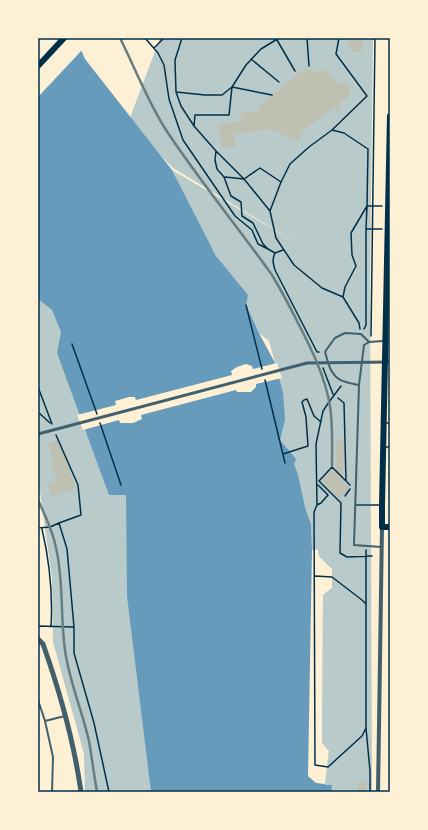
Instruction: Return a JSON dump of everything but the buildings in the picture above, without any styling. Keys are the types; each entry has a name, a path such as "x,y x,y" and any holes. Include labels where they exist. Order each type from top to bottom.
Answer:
{"main road":[{"path":"38,66 64,38"},
{"path":"390,116 386,341 387,447 382,505 382,527 390,527"}],"street":[{"path":"38,434 307,363 390,362"},
{"path":"378,792 382,527"},
{"path":"38,639 43,644 65,716 75,757 81,792"}],"lane":[{"path":"359,385 346,382 332,373 326,352 335,338 345,333 361,334 370,342"},
{"path":"381,547 354,545 359,385 364,345 370,342 386,341"},
{"path":"356,505 382,505"},
{"path":"38,700 45,721 53,757 52,792"},
{"path":"45,721 65,716"}],"path":[{"path":"145,38 158,53 164,65 169,99 183,140 235,216 252,230 258,244 275,253"},
{"path":"154,48 164,38"},
{"path":"182,38 175,60 176,92 181,106 194,126 216,151 244,178 270,211 276,238 294,265 322,288 343,297 360,323 361,334"},
{"path":"307,38 309,66"},
{"path":"270,211 281,182 290,164 332,130 367,96 336,54 339,38"},
{"path":"370,342 375,38"},
{"path":"176,92 222,95 232,87 246,65 261,49 278,39 294,71"},
{"path":"252,59 279,82"},
{"path":"232,87 272,95"},
{"path":"194,126 195,115 229,115 232,87"},
{"path":"332,130 344,134 368,148 366,325 361,334"},
{"path":"216,151 215,160 217,169 224,177 231,196 240,202 242,216 253,223 263,244 268,249"},
{"path":"224,177 244,178 260,168 281,182"},
{"path":"367,206 388,206"},
{"path":"343,297 345,287 356,266 352,254 351,233 367,206"},
{"path":"366,229 388,229"},
{"path":"283,250 275,253 273,257 275,270 319,358"},
{"path":"246,305 262,372"},
{"path":"317,352 326,352"},
{"path":"322,364 333,394"},
{"path":"264,380 285,463"},
{"path":"346,382 329,402 323,412 316,444 317,505 314,512 315,765 328,766 362,736 366,728"},
{"path":"38,387 52,424 38,412"},
{"path":"338,398 344,403 346,481"},
{"path":"283,454 308,446 306,417 302,402 304,400 307,399 314,416 321,422"},
{"path":"38,528 42,529 50,527 58,522 82,515 78,485 54,430"},
{"path":"345,496 352,487 332,467 319,481 341,503 340,553 347,557 372,556"},
{"path":"317,484 328,495 321,503 317,505"},
{"path":"58,522 67,549 74,626 74,653 94,722 109,792"},
{"path":"42,529 50,571 52,608 51,627"},
{"path":"366,546 366,728 370,771 370,792"},
{"path":"315,576 332,577 366,604"},
{"path":"38,633 38,626 74,626"}],"shaded area":[{"path":"160,38 373,38 370,287 372,792 322,792 325,786 329,751 322,743 323,595 332,588 331,569 312,550 311,524 305,507 298,474 280,440 283,392 269,341 259,333 204,234 172,170 302,246 173,168 128,123"},
{"path":"38,299 52,310 62,332 57,353 126,495 151,792 85,792 84,754 53,642 52,578 40,492 38,489"}],"water":[{"path":"38,38 76,38 85,59 172,170 216,256 248,295 246,305 275,363 283,392 285,420 280,440 296,459 294,464 311,524 312,550 318,549 319,556 332,569 332,588 323,595 322,743 329,751 325,785 332,785 331,792 151,792 127,596 126,495 109,495 57,353 61,332 52,310 38,299"}],"pier":[{"path":"38,38 79,38 83,49 38,97"},
{"path":"277,363 282,378 256,384 256,387 251,392 237,392 236,390 141,415 142,419 133,423 120,423 119,420 83,430 77,415 116,405 115,401 129,397 135,397 136,400 232,375 231,371 246,364 252,366 253,369"},
{"path":"318,549 319,556 332,569 332,588 323,595 322,743 329,751 325,784 316,783 308,776 312,550"}],"railway":[{"path":"120,38 159,119 192,167 272,275 307,341 317,362 328,395 332,428 332,465"},
{"path":"38,500 55,542 60,573 67,662 89,741 97,792"}]}
